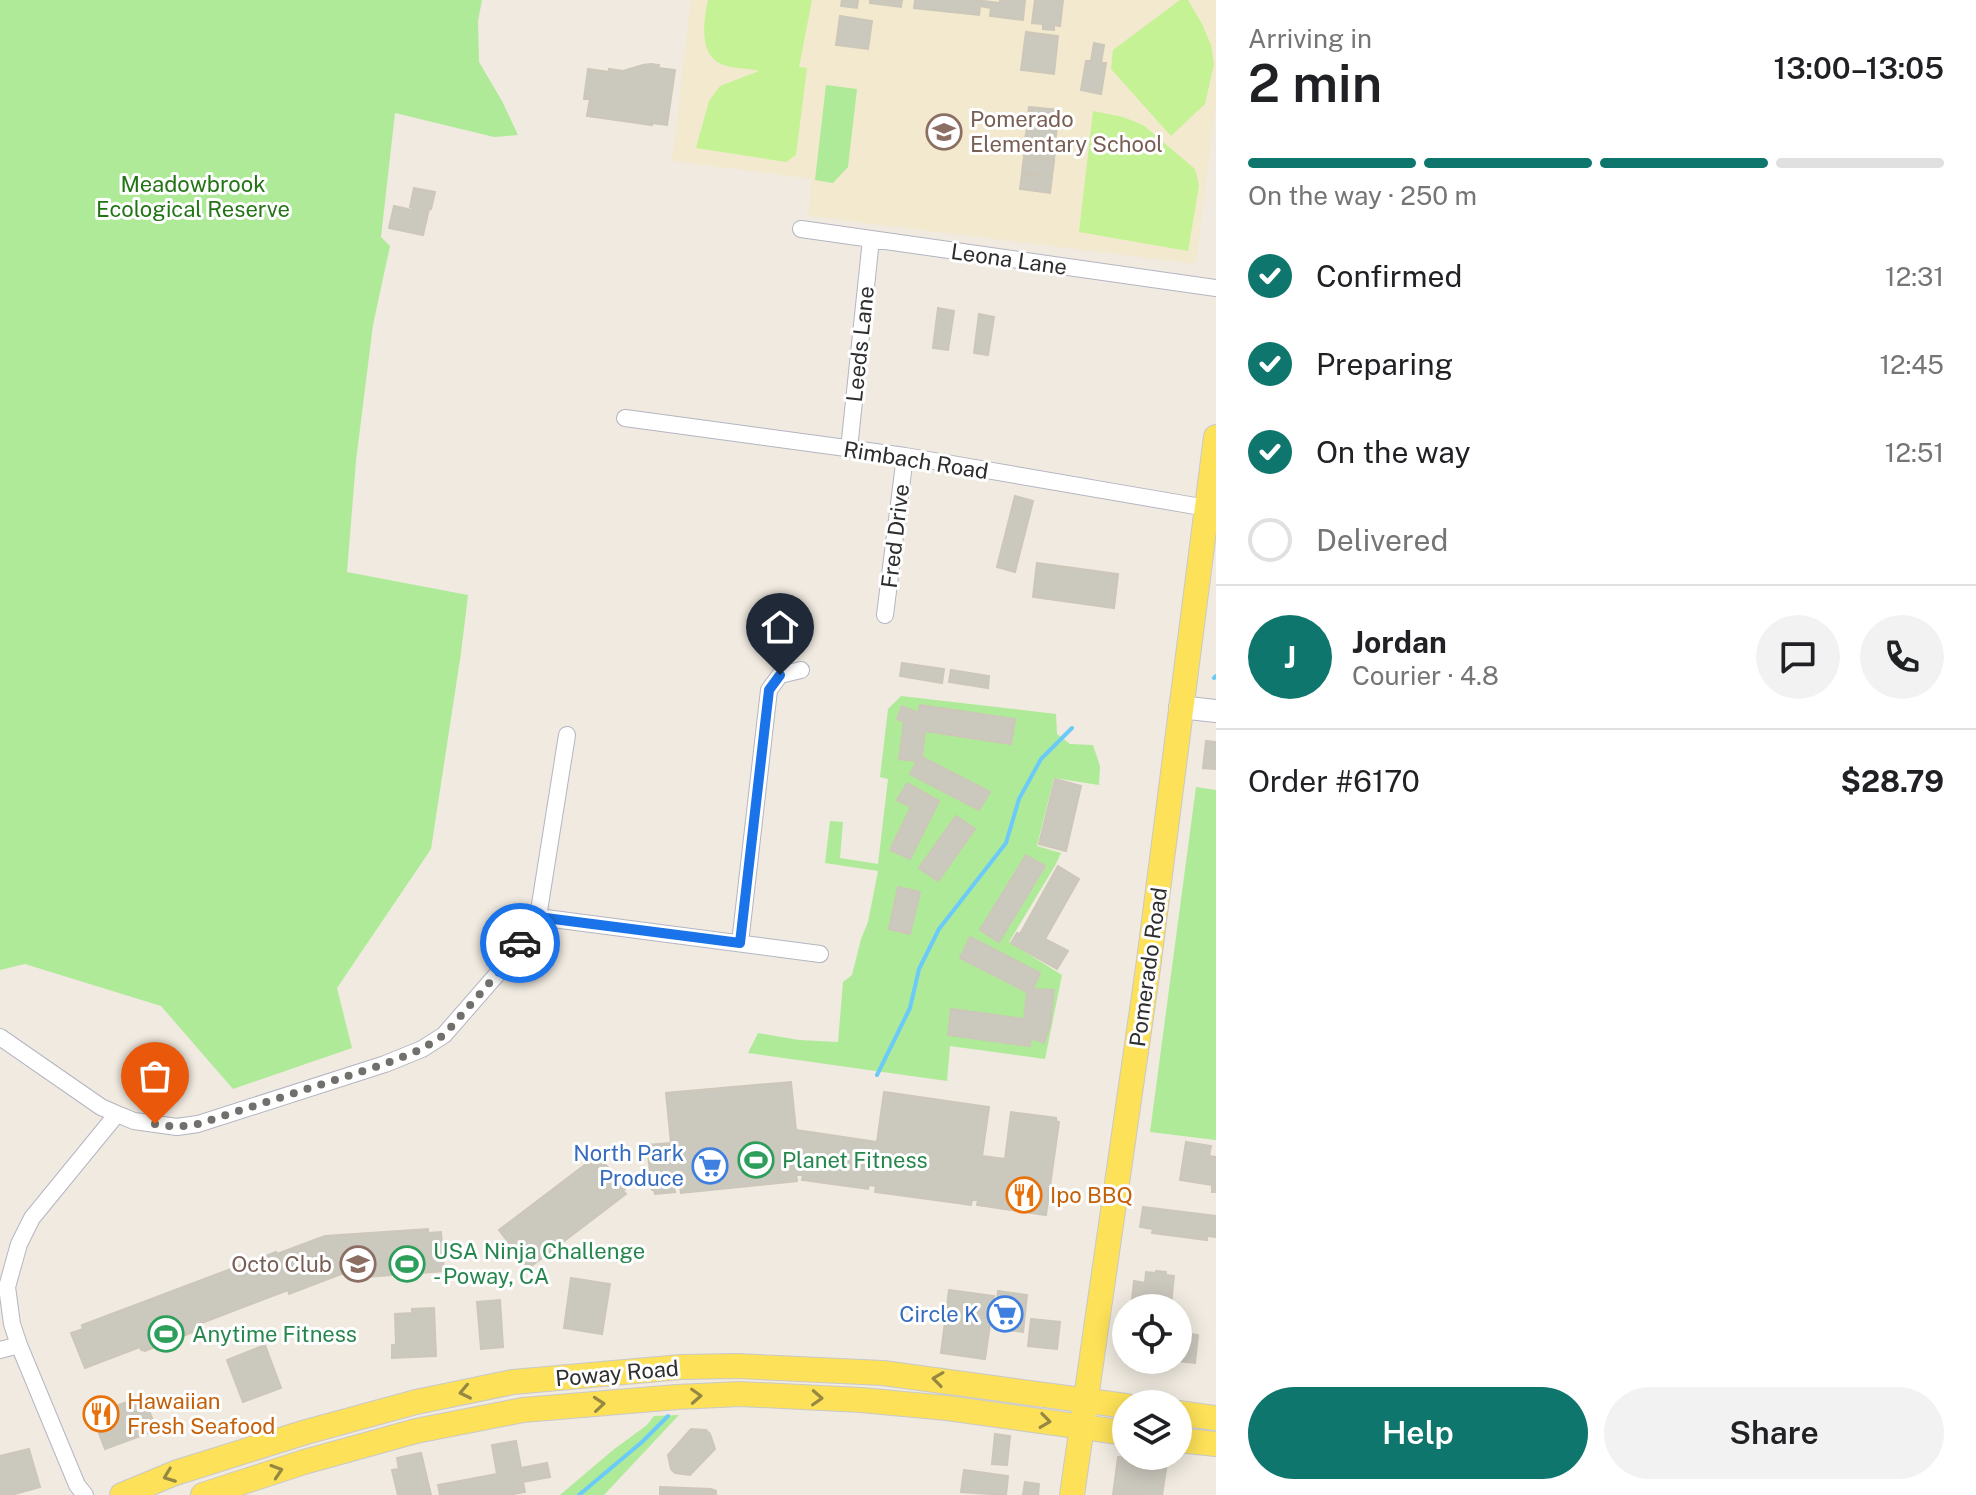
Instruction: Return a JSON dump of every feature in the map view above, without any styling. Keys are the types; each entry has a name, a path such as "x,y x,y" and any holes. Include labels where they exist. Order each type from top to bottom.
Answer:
{"main road":[{"name":"Pomerado Road","path":"1072,1495 1148,968 1216,437"},
{"name":"Poway Road","path":"122,1495 175,1473 306,1432 416,1402 513,1382 681,1367 763,1366 883,1373 1112,1404"},
{"name":"Poway Road","path":"203,1495 304,1462 425,1430 523,1410 677,1397 740,1394 861,1400 1112,1431"},
{"path":"1192,1415 1216,1418"},
{"path":"1192,1441 1216,1444"}],"street":[{"name":"Leona Lane","path":"801,229 1216,288"},
{"name":"Leeds Lane","path":"849,449 871,239"},
{"name":"Rimbach Road","path":"625,418 905,456 1207,508"},
{"name":"Fred Drive","path":"885,615 905,456"},
{"path":"740,943 769,690 780,675 801,670"},
{"path":"1180,707 1216,711"},
{"path":"0,1037 101,1107 134,1121 177,1127 198,1124 385,1064 422,1049 444,1035 506,964 538,917 567,735"},
{"path":"538,917 820,954"},
{"path":"85,1495 77,1485 19,1345 12,1324 7,1287 19,1244 32,1218 117,1114"},
{"path":"0,1350 19,1345"}],"shaded area":[{"name":"Pomerado Elementary School","path":"691,0 1216,0 1216,103 1196,264 808,216 812,179 672,161"}],"green space":[{"name":"Meadowbrook Ecological Reserve","path":"0,0 482,0 478,21 479,62 518,135 494,137 395,113 381,237 390,246 373,325 356,461 347,572 468,595 431,849 337,988 352,1048 233,1089 161,1006 25,964 0,970"},
{"path":"708,0 812,0 799,67 807,68 796,155 786,162 696,148 709,101 720,86 759,71 730,67 714,59 704,35"},
{"path":"1180,0 1188,0 1202,24 1211,45 1214,64 1205,104 1171,136 1111,69 1113,50"},
{"path":"826,85 857,89 848,167 833,183 815,180"},
{"path":"1093,111 1143,125 1195,169 1199,186 1188,251 1079,232"},
{"path":"901,696 1056,714 1057,734 1070,744 1093,745 1100,766 1099,785 1054,778 1037,846 1061,853 1009,942 1062,975 1045,1059 950,1046 947,1081 748,1053 758,1033 838,1042 843,982 852,975 868,922 878,871 825,863 830,821 843,822 840,858 878,864 888,779 880,777 888,709"},
{"path":"1196,787 1216,790 1216,1140 1150,1132"},
{"path":"679,1415 604,1495 560,1495 654,1416"}],"building":[{"path":"842,0 858,0 857,8 841,6"},
{"path":"870,0 902,0 901,7 870,3"},
{"path":"915,0 1000,3 1000,0 1025,0 1023,20 990,16 991,8 980,6 979,15 914,8"},
{"path":"1035,0 1063,0 1060,26 1054,25 1054,30 1043,29 1043,24 1032,23"},
{"path":"840,16 872,21 868,49 836,45"},
{"path":"1026,32 1058,36 1054,74 1021,70"},
{"path":"1094,43 1104,45 1101,63 1106,63 1101,94 1081,90 1086,61 1091,61"},
{"path":"651,64 675,70 667,125 587,116 590,99 584,99 588,69 623,71"},
{"path":"1029,107 1059,110 1057,126 1027,122"},
{"path":"1028,123 1057,127 1055,142 1025,139"},
{"path":"1026,140 1056,144 1054,159 1024,156"},
{"path":"1024,157 1054,161 1052,176 1022,172"},
{"path":"1022,174 1052,177 1050,193 1020,189"},
{"path":"414,188 435,192 423,235 389,228 394,206 412,210"},
{"path":"938,308 954,311 948,350 933,348"},
{"path":"979,314 994,317 988,355 974,353"},
{"path":"1015,496 1033,501 1015,572 997,567"},
{"path":"1037,563 1118,574 1114,608 1033,597"},
{"path":"902,663 944,669 942,683 900,676"},
{"path":"951,670 989,676 988,688 949,682"},
{"path":"920,705 1015,719 1011,744 925,731 922,757 990,792 979,810 910,774 917,761 899,759 904,722 897,719 902,706 918,713"},
{"path":"1206,741 1216,742 1216,769 1203,768"},
{"path":"1055,779 1081,786 1066,851 1039,844"},
{"path":"907,783 939,801 910,859 890,850 911,807 897,800"},
{"path":"956,816 975,829 938,881 919,868"},
{"path":"1026,855 1045,866 999,942 980,930"},
{"path":"1058,866 1079,879 1045,939 1068,951 1057,969 1011,943 1017,933 1020,934"},
{"path":"898,887 920,892 910,934 889,929"},
{"path":"970,937 1040,973 1033,989 1054,990 1050,1026 1044,1043 1031,1038 1030,1046 948,1035 951,1009 1024,1019 1027,992 960,958"},
{"path":"791,1082 796,1130 877,1142 884,1092 989,1107 982,1156 1005,1159 1011,1112 1056,1118 1059,1122 1046,1215 977,1205 978,1200 972,1200 971,1205 875,1192 876,1186 869,1185 868,1189 802,1180 803,1175 796,1175 797,1181 681,1193 680,1187 674,1187 675,1192 655,1194 647,1145 671,1143 666,1093"},
{"path":"1186,1142 1211,1146 1209,1156 1216,1157 1216,1192 1212,1192 1212,1185 1180,1180"},
{"path":"598,1155 626,1194 530,1267 526,1265 499,1230"},
{"path":"1143,1207 1216,1216 1216,1237 1207,1236 1207,1240 1152,1233 1153,1229 1140,1227"},
{"path":"428,1229 428,1233 441,1232 444,1271 367,1277 367,1270 349,1271 289,1294 288,1290 199,1324 201,1329 145,1351 140,1347 85,1368 71,1333 83,1329 82,1325 325,1236"},
{"path":"1146,1272 1166,1272 1166,1275 1174,1276 1172,1294 1133,1294 1134,1281 1145,1283"},
{"path":"571,1278 610,1284 602,1334 564,1328"},
{"path":"949,1290 994,1296 985,1359 941,1353"},
{"path":"998,1291 1027,1295 1023,1332 994,1328"},
{"path":"500,1300 503,1347 481,1349 477,1302"},
{"path":"434,1308 436,1356 392,1358 392,1345 396,1345 395,1314"},
{"path":"1031,1319 1060,1322 1057,1349 1028,1346"},
{"path":"1192,1334 1198,1335 1195,1363 1192,1363"},
{"path":"265,1345 281,1388 243,1402 227,1360"},
{"path":"143,1396 157,1430 105,1449 92,1415"},
{"path":"691,1429 706,1430 715,1449 690,1475 675,1473 668,1455"},
{"path":"995,1434 1010,1436 1007,1465 992,1464"},
{"path":"516,1441 521,1468 547,1463 550,1477 523,1482 525,1492 508,1495 440,1495 438,1485 497,1474 492,1445"},
{"path":"29,1449 40,1487 0,1495 0,1456"},
{"path":"421,1453 431,1495 398,1495 392,1470 399,1469 397,1458"},
{"path":"964,1470 1008,1476 1006,1495 961,1492"},
{"path":"1116,1470 1166,1470 1162,1495 1113,1495"},
{"path":"1025,1482 1039,1484 1038,1495 1023,1495"},
{"path":"660,1487 711,1489 716,1491 716,1495 660,1495"}],"waterway":[{"path":"877,1075 910,1008 919,969 939,929 1006,843 1019,799 1041,759 1072,728"},
{"path":"579,1495 668,1416"}],"way so far":[{"path":"155,1124 177,1127 198,1124 385,1064 422,1049 444,1035 506,964 520,943"}],"place":[{"name":"Pomerado Elementary School","path":"944,132"},
{"name":"Planet Fitness","path":"756,1160"},
{"name":"North Park Produce","path":"710,1166"},
{"name":"Ipo BBQ","path":"1024,1195"},
{"name":"Octo Club","path":"358,1264"},
{"name":"USA Ninja Challenge - Poway, CA","path":"407,1264"},
{"name":"Circle K","path":"1005,1314"},
{"name":"Anytime Fitness","path":"166,1334"},
{"name":"Hawaiian Fresh Seafood","path":"101,1414"}],"route":[{"path":"520,943 538,917 740,943 769,690 780,675"}]}
